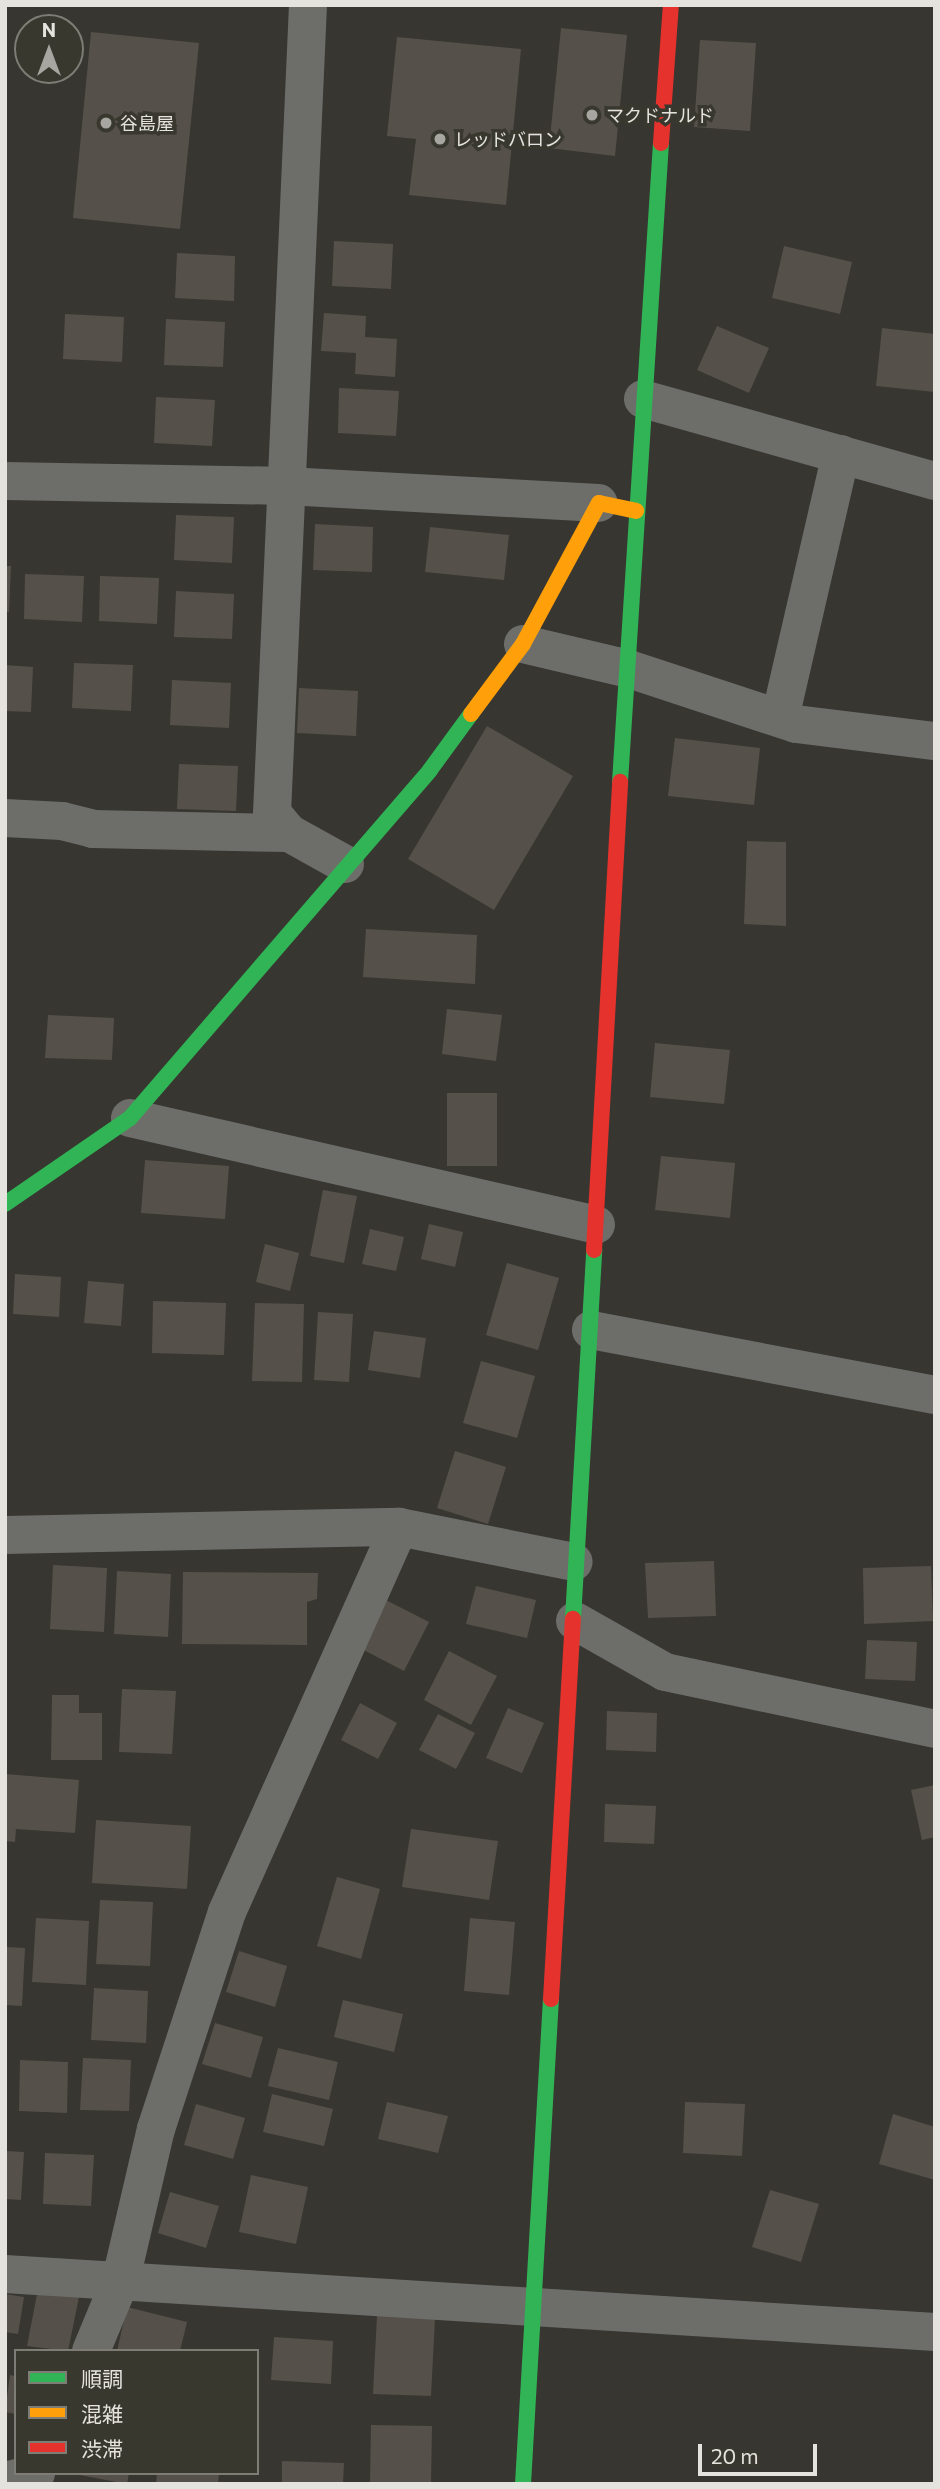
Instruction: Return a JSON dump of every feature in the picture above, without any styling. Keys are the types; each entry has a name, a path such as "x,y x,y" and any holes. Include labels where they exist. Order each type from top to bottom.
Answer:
{"street":[{"path":"307,5 272,813 289,833 345,864"},
{"path":"523,2484 575,1621 574,1562 596,1225 646,675 636,511 671,5"},
{"path":"643,399 935,481"},
{"path":"780,719 841,454"},
{"path":"5,481 286,485 599,503 636,511"},
{"path":"5,1204 130,1118 345,864 430,770 523,644 599,503"},
{"path":"523,644 646,675 780,719 935,741"},
{"path":"5,818 62,821 93,829 289,833"},
{"path":"130,1118 596,1225"},
{"path":"591,1330 935,1395"},
{"path":"5,1535 398,1527 574,1562"},
{"path":"92,2349 121,2279 156,2129 227,1912 398,1527"},
{"path":"575,1621 665,1672 935,1729"},
{"path":"5,2273 534,2303 935,2332"},
{"path":"5,2482 29,2475"}],"building":[{"path":"561,28 627,35 615,156 549,148"},
{"path":"91,32 199,43 180,229 73,218"},
{"path":"397,37 521,49 506,205 409,195 416,139 387,136"},
{"path":"700,40 756,43 750,131 694,127"},
{"path":"334,241 393,244 391,289 332,286"},
{"path":"784,246 852,262 840,314 772,298"},
{"path":"177,253 235,256 234,301 175,298"},
{"path":"324,313 366,316 365,337 397,339 395,377 355,374 356,353 321,351"},
{"path":"65,314 124,317 122,362 63,359"},
{"path":"166,319 225,322 223,367 164,365"},
{"path":"717,326 769,348 749,393 697,370"},
{"path":"882,328 935,334 935,392 876,386"},
{"path":"339,388 399,391 396,436 338,433"},
{"path":"156,397 215,400 212,446 154,443"},
{"path":"176,515 234,517 232,563 174,560"},
{"path":"315,524 373,527 372,572 313,570"},
{"path":"430,527 509,535 504,580 425,572"},
{"path":"5,566 11,566 9,612 5,611"},
{"path":"25,574 84,576 82,622 24,619"},
{"path":"100,576 159,578 157,624 99,621"},
{"path":"176,591 234,594 232,639 174,637"},
{"path":"74,663 133,665 131,711 72,708"},
{"path":"5,665 33,667 31,712 5,711"},
{"path":"172,680 231,683 229,728 170,725"},
{"path":"299,688 358,691 356,736 297,733"},
{"path":"487,726 573,776 494,910 408,859"},
{"path":"675,738 760,748 754,805 668,796"},
{"path":"179,764 238,766 236,811 177,809"},
{"path":"747,841 786,842 786,926 744,924"},
{"path":"366,929 477,935 475,984 363,977"},
{"path":"447,1009 502,1015 496,1061 442,1054"},
{"path":"48,1015 114,1018 112,1060 45,1058"},
{"path":"655,1043 730,1050 724,1104 650,1097"},
{"path":"447,1093 497,1093 497,1166 447,1166"},
{"path":"661,1156 735,1163 730,1218 655,1210"},
{"path":"145,1160 229,1166 225,1219 141,1213"},
{"path":"323,1190 357,1196 344,1263 310,1256"},
{"path":"429,1224 463,1232 455,1267 421,1259"},
{"path":"370,1229 404,1237 396,1271 362,1264"},
{"path":"265,1244 299,1253 290,1291 256,1282"},
{"path":"507,1263 559,1278 538,1350 486,1335"},
{"path":"15,1274 61,1277 59,1317 13,1314"},
{"path":"88,1281 124,1284 121,1326 84,1323"},
{"path":"153,1301 226,1303 224,1355 152,1353"},
{"path":"255,1303 304,1304 302,1382 252,1381"},
{"path":"318,1312 353,1314 349,1382 314,1380"},
{"path":"374,1331 426,1338 420,1378 368,1370"},
{"path":"481,1361 535,1376 517,1438 463,1423"},
{"path":"455,1451 506,1467 488,1524 437,1508"},
{"path":"714,1561 716,1616 648,1618 645,1563"},
{"path":"53,1565 107,1568 104,1632 50,1629"},
{"path":"931,1566 933,1621 864,1624 863,1568"},
{"path":"117,1571 171,1574 168,1637 114,1634"},
{"path":"183,1572 318,1573 317,1599 307,1602 307,1645 182,1644"},
{"path":"476,1586 536,1600 527,1638 466,1624"},
{"path":"382,1598 429,1622 404,1671 356,1646"},
{"path":"867,1640 917,1642 915,1681 865,1679"},
{"path":"449,1651 497,1676 471,1725 424,1700"},
{"path":"122,1689 176,1691 172,1754 119,1752"},
{"path":"52,1695 79,1695 79,1713 102,1713 102,1760 51,1760"},
{"path":"360,1703 397,1723 378,1759 341,1740"},
{"path":"508,1708 544,1723 522,1773 486,1758"},
{"path":"607,1711 657,1713 656,1752 606,1750"},
{"path":"438,1714 475,1733 456,1769 419,1750"},
{"path":"5,1774 79,1780 75,1833 16,1829 15,1842 5,1841"},
{"path":"935,1785 935,1837 922,1840 911,1790"},
{"path":"605,1804 656,1806 654,1844 604,1842"},
{"path":"96,1820 191,1826 187,1889 92,1883"},
{"path":"411,1829 498,1841 489,1900 402,1887"},
{"path":"337,1877 380,1889 361,1959 317,1946"},
{"path":"100,1900 153,1902 150,1966 96,1964"},
{"path":"36,1918 89,1921 86,1985 32,1982"},
{"path":"470,1918 515,1922 509,1995 464,1991"},
{"path":"5,1947 25,1948 22,2006 5,2005"},
{"path":"239,1951 287,1966 275,2007 226,1992"},
{"path":"94,1988 148,1991 146,2043 91,2040"},
{"path":"343,2000 403,2014 394,2052 334,2037"},
{"path":"215,2023 263,2037 251,2078 202,2064"},
{"path":"278,2048 338,2062 329,2100 268,2086"},
{"path":"83,2058 131,2060 129,2111 80,2110"},
{"path":"20,2060 68,2062 67,2113 19,2111"},
{"path":"272,2094 333,2109 324,2146 263,2132"},
{"path":"387,2102 448,2116 438,2153 378,2139"},
{"path":"685,2102 745,2104 742,2156 683,2153"},
{"path":"196,2104 245,2118 233,2159 184,2145"},
{"path":"893,2114 935,2127 935,2180 879,2164"},
{"path":"5,2151 24,2152 21,2200 5,2199"},
{"path":"45,2153 94,2155 91,2206 43,2204"},
{"path":"251,2175 308,2187 296,2244 239,2232"},
{"path":"770,2190 819,2204 801,2262 752,2247"},
{"path":"170,2192 219,2206 206,2248 158,2233"},
{"path":"38,2289 79,2297 68,2349 27,2346"},
{"path":"5,2294 24,2297 18,2334 5,2332"},
{"path":"127,2307 187,2322 180,2349 117,2349"},
{"path":"377,2315 435,2318 431,2396 373,2394"},
{"path":"274,2337 333,2341 331,2384 271,2380"},
{"path":"10,2375 14,2376 14,2414 5,2412"},
{"path":"371,2425 432,2426 431,2484 370,2484"},
{"path":"282,2461 344,2463 343,2484 282,2484"},
{"path":"80,2475 129,2475 127,2484"},
{"path":"157,2475 219,2475 218,2484 156,2484"}],"traffic: fast":[{"path":"620,782 661,143"},
{"path":"5,1204 130,1118 430,770 471,714"},
{"path":"573,1619 594,1250"},
{"path":"523,2484 551,1999"}],"traffic: slow":[{"path":"471,714 523,644 599,503 636,511"}],"traffic: jam":[{"path":"661,143 671,5"},
{"path":"594,1250 620,782"},
{"path":"551,1999 573,1619"}],"place":[{"name":"マクドナルド","path":"592,115"},
{"name":"谷島屋","path":"106,123"},
{"name":"レッドバロン","path":"440,139"}]}
